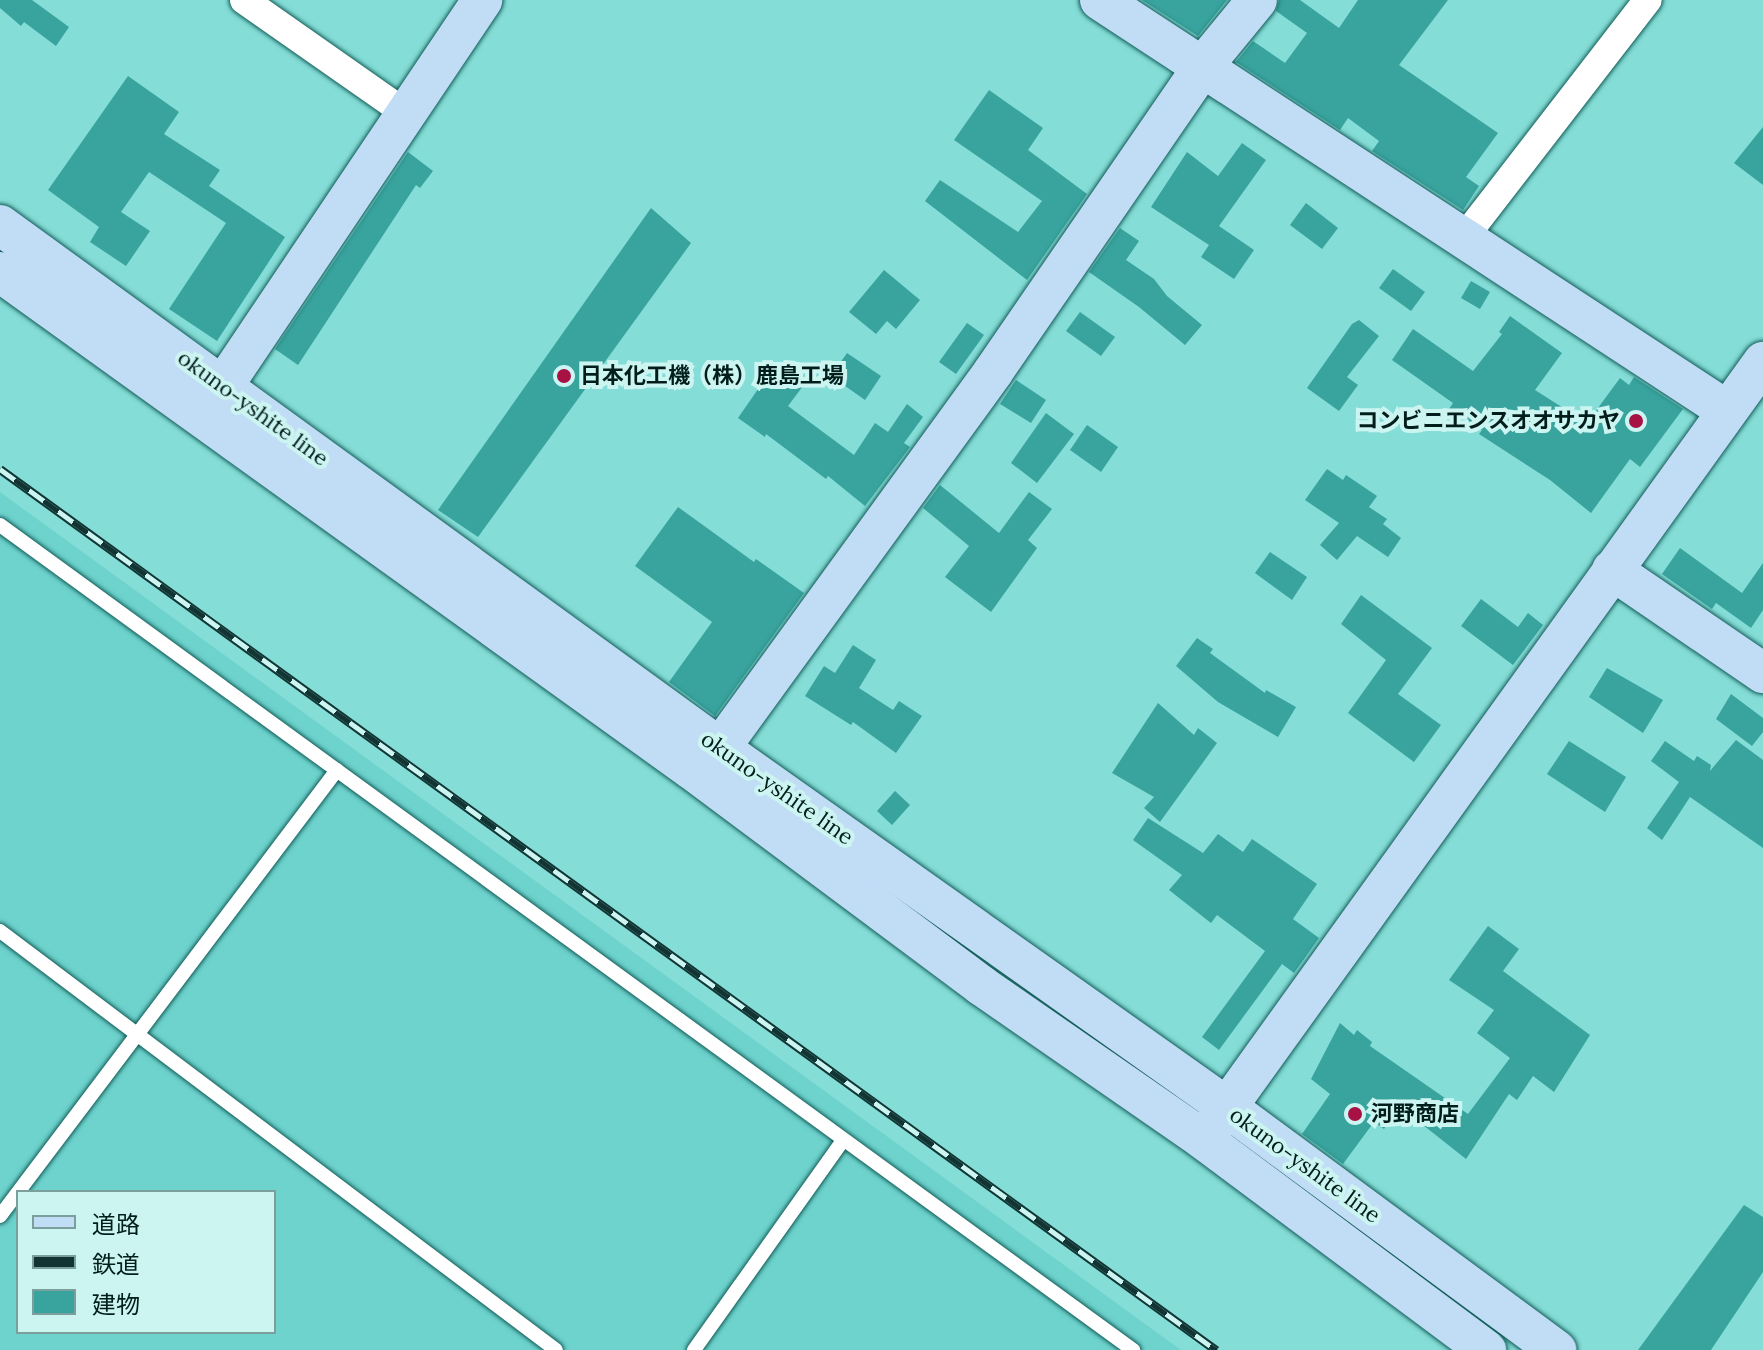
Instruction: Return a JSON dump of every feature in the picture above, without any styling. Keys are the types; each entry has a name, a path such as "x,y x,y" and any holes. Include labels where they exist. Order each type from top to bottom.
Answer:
{"main road":[{"path":"223,386 482,0"},
{"path":"1100,0 1726,410"},
{"path":"720,748 993,372 1203,66 1257,0"},
{"name":"okuno-yshite line","path":"0,225 720,748 1228,1108 1556,1350"},
{"name":"okuno-yshite line","path":"0,272 691,769 982,986 1204,1140 1486,1350"},
{"path":"1204,1140 1763,362"},
{"path":"1612,570 1758,658"}],"street":[{"path":"244,0 404,112"},
{"path":"1463,239 1648,0"}],"lane":[{"path":"0,525 1133,1350"},
{"path":"20,1190 337,770"},
{"path":"0,931 556,1350"},
{"path":"694,1350 843,1140"},
{"path":"0,1216 16,1195"}],"shaded area":[{"path":"0,492 1181,1350 0,1350"}],"building":[{"path":"0,0 32,0 69,27 56,46 24,22 21,26 0,8"},
{"path":"1142,0 1227,0 1198,36"},
{"path":"1279,0 1300,0 1339,28 1358,0 1448,0 1399,65 1498,133 1466,177 1479,186 1463,210 1372,151 1379,141 1348,118 1340,130 1236,62 1253,41 1285,63 1307,33 1276,11"},
{"path":"128,76 179,112 164,134 220,170 209,186 285,237 217,341 169,309 226,223 149,172 121,212 150,231 126,266 90,242 99,227 48,190"},
{"path":"989,90 1043,128 1028,150 1087,194 1027,280 925,201 940,180 1018,232 1042,201 954,140"},
{"path":"1763,127 1763,185 1734,163"},
{"path":"1242,143 1266,160 1219,226 1254,250 1234,279 1201,257 1209,245 1151,207 1187,152 1218,176"},
{"path":"408,152 433,171 420,188 416,185 298,365 275,349"},
{"path":"1306,203 1338,228 1322,249 1290,225"},
{"name":"日本化工機（株）鹿島工場","path":"651,208 691,243 478,537 438,510"},
{"path":"1120,228 1139,241 1126,260 1154,279 1167,296 1202,325 1185,345 1139,307 1089,272"},
{"path":"1393,269 1425,292 1411,311 1379,288"},
{"path":"884,270 920,300 896,329 887,321 876,334 849,312"},
{"path":"1471,281 1490,292 1480,309 1461,298"},
{"path":"1080,312 1115,337 1101,356 1066,331"},
{"path":"1510,316 1562,353 1535,390 1587,423 1620,378 1629,385 1634,377 1683,409 1640,467 1630,459 1591,513 1550,480 1479,434 1482,430 1449,409 1453,403 1392,360 1413,329 1473,371 1502,334 1499,332"},
{"path":"1359,320 1379,336 1347,377 1358,385 1339,411 1307,388 1352,324"},
{"path":"967,323 984,335 956,374 939,362"},
{"path":"847,353 881,376 865,400 831,376"},
{"path":"774,366 803,386 788,406 854,455 875,423 888,432 907,404 923,417 904,443 910,447 865,506 828,476 826,479 766,434 765,437 738,418"},
{"path":"1016,380 1046,400 1031,423 1000,404"},
{"path":"1046,413 1074,434 1037,483 1011,463"},
{"path":"1087,425 1118,447 1101,472 1070,450"},
{"path":"1327,469 1343,480 1346,475 1377,496 1369,507 1387,519 1383,524 1401,538 1388,557 1357,536 1337,560 1320,545 1339,523 1305,500"},
{"path":"940,485 999,533 1029,492 1052,509 1028,540 1037,548 991,612 945,577 969,546 923,508"},
{"path":"678,507 754,562 756,559 804,593 715,716 669,682 712,622 635,566"},
{"path":"1680,548 1742,593 1763,563 1763,610 1751,628 1716,603 1712,609 1662,574"},
{"path":"1270,552 1307,577 1292,600 1255,573"},
{"path":"1361,595 1432,648 1398,694 1441,725 1414,762 1348,713 1386,660 1341,624"},
{"path":"1481,599 1518,627 1528,613 1543,625 1513,665 1461,626"},
{"path":"1197,638 1213,649 1210,653 1265,693 1266,690 1296,707 1278,737 1218,702 1176,666"},
{"path":"853,645 876,660 859,688 893,710 899,701 922,716 896,753 853,722 851,725 805,696 824,666 835,673"},
{"path":"1607,668 1663,700 1643,733 1589,697"},
{"path":"1731,694 1763,718 1763,732 1752,746 1716,719"},
{"path":"1158,703 1194,735 1198,728 1217,743 1160,822 1144,808 1154,797 1112,773"},
{"path":"1736,740 1763,760 1763,848 1690,797 1662,840 1647,828 1679,782 1651,761 1665,741 1694,761 1697,756 1711,765 1710,771"},
{"path":"1569,741 1626,777 1605,812 1547,774"},
{"path":"895,791 910,805 892,825 877,811"},
{"path":"1148,818 1203,853 1218,834 1243,852 1252,839 1317,884 1293,919 1319,938 1294,973 1282,964 1219,1050 1202,1037 1265,951 1217,915 1211,923 1169,890 1182,875 1133,840"},
{"path":"1488,926 1519,949 1503,971 1590,1035 1554,1092 1533,1076 1517,1100 1509,1094 1466,1159 1399,1106 1384,1129 1374,1122 1343,1164 1302,1134 1330,1094 1311,1079 1340,1023 1354,1035 1357,1030 1372,1042 1370,1046 1468,1114 1510,1058 1477,1033 1494,1010 1449,980"},
{"path":"1744,1205 1763,1217 1763,1272 1711,1350 1638,1350"}],"railway":[{"path":"0,469 1216,1350"}],"place":[{"name":"日本化工機（株）鹿島工場","path":"564,376"},
{"name":"コンビニエンスオオサカヤ","path":"1636,421"},
{"name":"河野商店","path":"1355,1114"}]}
